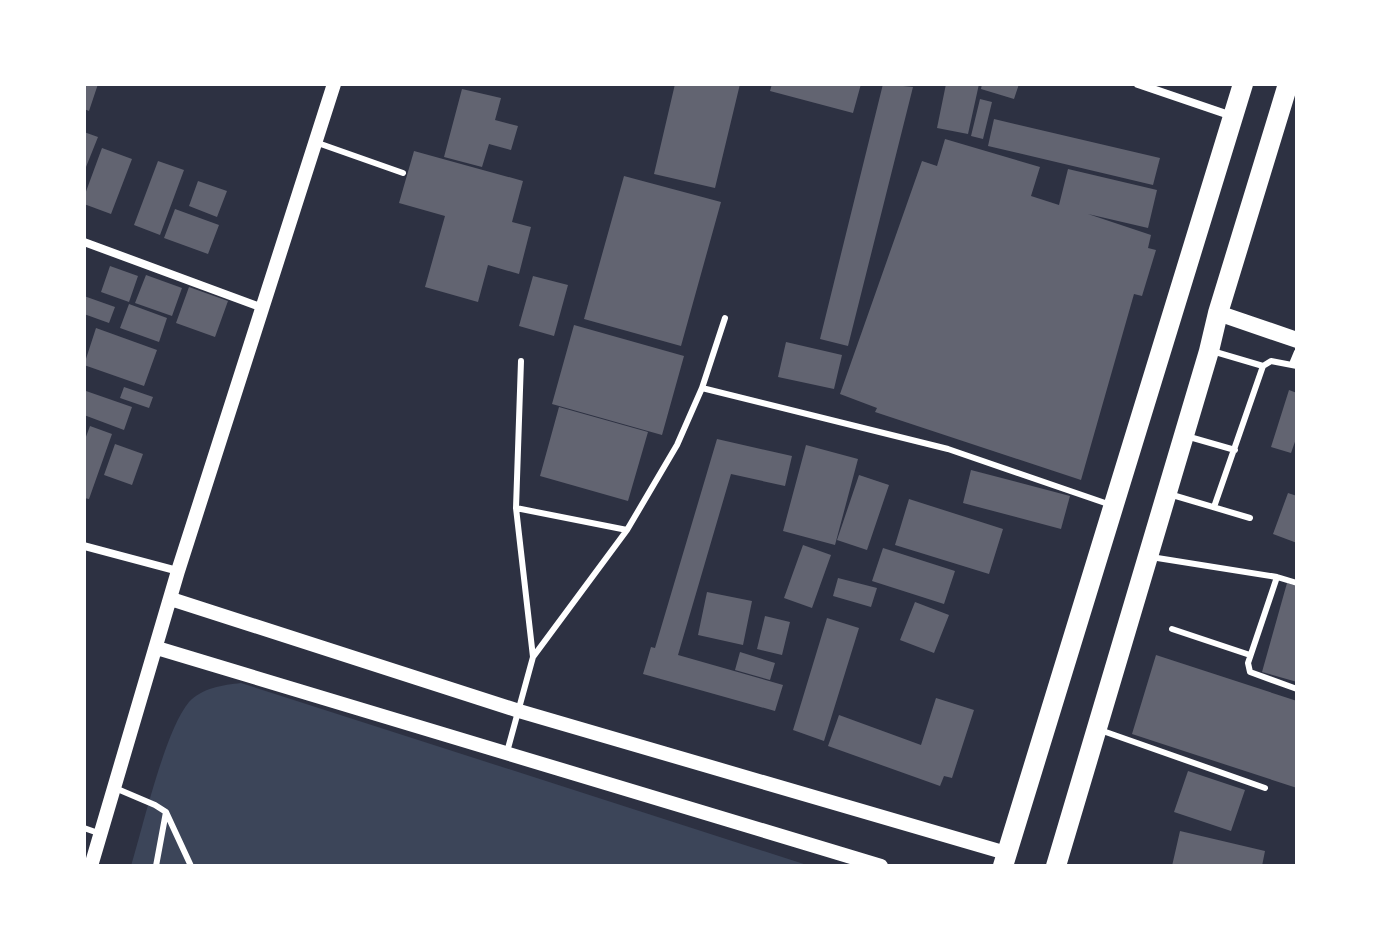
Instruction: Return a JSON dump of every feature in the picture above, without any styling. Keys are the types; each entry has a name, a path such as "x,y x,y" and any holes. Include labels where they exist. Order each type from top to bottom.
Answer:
{"highway":[{"path":"1056,866 1288,84"},
{"path":"1005,860 1242,86"}],"main road":[{"path":"1218,313 1297,340"}],"street":[{"path":"91,866 178,571 334,84"},
{"path":"1138,84 1233,116"},
{"path":"84,242 264,308"},
{"path":"84,546 178,571"},
{"path":"171,599 519,711 1005,860"},
{"path":"157,648 881,866"}],"lane":[{"path":"315,142 403,173"},
{"path":"533,657 627,530 677,445 702,388 725,318"},
{"path":"1209,351 1263,366"},
{"path":"1214,507 1263,366 1271,361 1295,365 1297,352"},
{"path":"507,752 533,657 516,508 521,361"},
{"path":"702,388 948,449 1114,507"},
{"path":"1183,435 1235,450"},
{"path":"1166,493 1250,518"},
{"path":"516,508 627,530"},
{"path":"1147,556 1297,583"},
{"path":"1277,577 1248,663 1250,672 1297,689"},
{"path":"1172,629 1250,655"},
{"path":"1097,729 1265,788"},
{"path":"115,788 166,812 191,866"},
{"path":"156,866 166,812"},
{"path":"84,828 101,834"}],"shaded area":[{"path":"241,683 810,866 131,866 163,756 180,715 200,693"}],"building":[{"path":"84,84 98,84 89,111 84,109"},
{"path":"675,84 740,84 715,188 654,174"},
{"path":"772,84 861,84 853,113 770,91"},
{"path":"883,84 913,87 848,346 820,339"},
{"path":"946,84 979,84 968,134 937,128"},
{"path":"982,84 1019,84 1014,99 981,89"},
{"path":"462,89 501,98 495,120 518,126 511,150 489,144 482,167 444,157"},
{"path":"980,99 992,102 983,139 971,136"},
{"path":"994,119 1160,158 1153,185 988,146"},
{"path":"84,132 98,137 84,172"},
{"path":"945,139 1040,167 1031,196 1059,205 1068,169 1157,190 1148,228 1088,214 1151,235 1148,248 1156,250 1142,296 1134,294 1081,480 875,412 877,408 840,394 922,161 937,166"},
{"path":"102,148 132,159 111,214 84,204"},
{"path":"414,151 523,181 512,222 531,227 519,274 488,265 478,302 425,287 445,216 399,203"},
{"path":"158,161 184,170 160,235 134,225"},
{"path":"624,176 721,202 681,346 584,319"},
{"path":"198,181 227,191 217,217 189,206"},
{"path":"175,209 219,225 208,254 164,238"},
{"path":"110,266 138,276 129,302 101,292"},
{"path":"146,275 182,288 172,316 135,303"},
{"path":"533,276 568,285 554,336 519,326"},
{"path":"189,287 228,301 215,337 176,323"},
{"path":"84,296 115,307 109,323 84,314"},
{"path":"129,304 167,318 159,342 120,328"},
{"path":"574,325 684,356 662,435 552,404"},
{"path":"96,328 157,350 144,386 84,365"},
{"path":"786,342 842,355 834,389 778,377"},
{"path":"124,387 153,397 149,408 120,398"},
{"path":"1289,390 1297,393 1297,436 1291,453 1271,447"},
{"path":"86,391 132,407 124,430 84,415"},
{"path":"559,407 648,432 628,501 540,476"},
{"path":"90,426 112,434 89,499 84,498 84,442"},
{"path":"717,439 792,456 785,486 731,474 678,655 783,685 775,711 643,674 651,647 655,648"},
{"path":"115,444 143,454 132,485 104,475"},
{"path":"806,445 858,459 835,545 783,531"},
{"path":"971,470 1070,496 1061,529 963,503"},
{"path":"859,475 889,485 867,550 837,540"},
{"path":"1288,493 1297,496 1297,543 1273,534"},
{"path":"909,499 1003,529 989,574 895,545"},
{"path":"803,545 831,555 812,608 784,598"},
{"path":"883,548 955,571 944,604 872,581"},
{"path":"838,578 877,588 871,607 833,596"},
{"path":"1287,583 1297,586 1297,682 1262,672"},
{"path":"707,592 752,601 743,645 698,635"},
{"path":"915,602 949,615 934,653 900,640"},
{"path":"765,616 790,622 782,655 757,649"},
{"path":"827,618 859,628 824,741 793,730"},
{"path":"740,652 775,663 770,680 735,670"},
{"path":"1156,655 1297,701 1297,788 1132,734"},
{"path":"936,698 974,710 952,778 944,776 940,786 828,746 839,715 921,745"},
{"path":"1188,771 1245,790 1231,831 1174,812"},
{"path":"1180,831 1265,851 1262,866 1172,866"}]}
